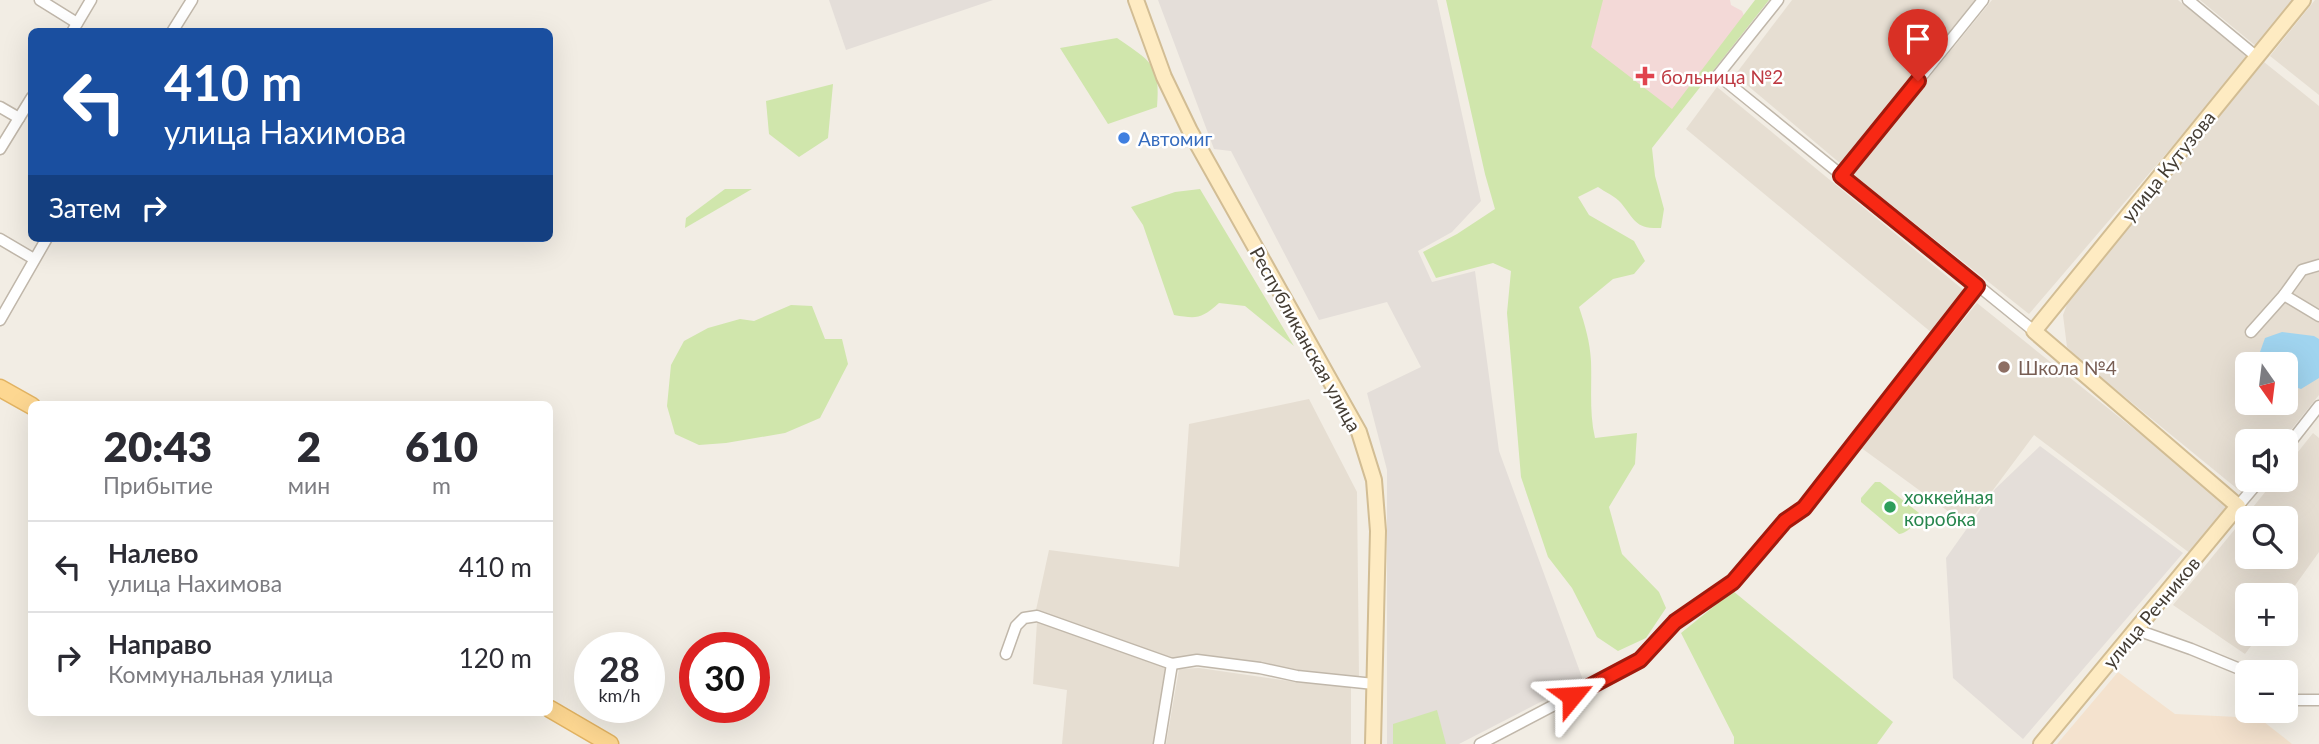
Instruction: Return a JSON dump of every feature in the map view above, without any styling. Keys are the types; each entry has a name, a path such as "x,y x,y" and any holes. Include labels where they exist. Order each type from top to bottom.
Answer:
{"main road":[{"path":"0,388 28,404"},
{"path":"553,711 610,744"}],"street":[{"path":"40,0 74,27 91,0"},
{"path":"174,28 192,0"},
{"name":"Республиканская улица","path":"1136,0 1164,76 1190,131 1359,432 1374,480 1378,531 1373,744"},
{"path":"1778,0 1718,75 2034,331 2238,506"},
{"path":"1841,176 1983,0"},
{"path":"2188,0 2257,57"},
{"name":"улица Кутузова","path":"2034,331 2303,0"},
{"path":"0,149 28,103"},
{"path":"0,107 19,118"},
{"path":"0,239 34,259"},
{"path":"0,320 45,242"},
{"path":"2251,332 2302,270 2319,265"},
{"path":"1480,744 1640,660 1675,622 1733,582 1785,521 1804,508 1977,286"},
{"path":"2284,295 2319,316"},
{"path":"2298,433 2319,406"},
{"name":"улица Речников","path":"2238,506 2250,492"},
{"name":"улица Речников","path":"2041,744 2235,510"},
{"path":"1006,654 1016,626 1024,618 1037,616 1172,664 1197,660 1297,676 1374,684"},
{"path":"2137,630 2235,667"},
{"path":"1159,744 1172,664"},
{"path":"2298,700 2319,700"}],"shaded area":[{"path":"829,0 993,0 846,50"},
{"path":"1158,0 1437,0 1481,201 1452,232 1418,251 1432,282 1475,271 1499,451 1583,680 1459,744 1387,744 1387,470 1367,393 1421,367 1387,302 1319,320 1231,151 1214,149"},
{"name":"больница №2","path":"1584,0 1730,0 1731,5 1742,11 1746,21 1660,125 1595,110"},
{"path":"1792,0 1975,0 1841,164 1735,75"},
{"path":"1992,0 2178,0 2248,58 2029,314 1851,173"},
{"path":"2200,0 2296,0 2257,47"},
{"path":"2315,0 2319,0 2319,95 2270,56"},
{"path":"2264,62 2319,106 2319,395 2292,429 2235,429 2235,487 2067,347 2063,315 2069,299"},
{"path":"1717,87 1966,292 1932,333 1686,129"},
{"path":"1977,303 2230,506 2191,554 2034,435 1967,525 1860,447"},
{"path":"1309,399 1357,492 1359,678 1203,657 1171,660 1036,610 1049,550 1179,567 1189,424"},
{"path":"2313,433 2319,438 2319,552 2297,583 2235,583 2235,646 2251,646 2245,654 2173,605 2235,529 2235,569 2298,569 2298,506 2254,506 2265,492 2298,492 2298,452"},
{"path":"2040,446 2183,553 2023,739 1953,678 1946,558 1995,489"},
{"path":"1037,622 1168,669 1153,744 1062,744 1067,690 1033,684"},
{"path":"1199,668 1296,682 1351,686 1351,744 1166,744 1179,669"},
{"path":"2118,672 2175,714 2235,717 2235,723 2265,723 2292,744 2057,744"}],"green space":[{"path":"1446,0 1603,0 1591,47 1672,109 1755,0 1769,0 1652,148 1655,176 1664,209 1661,228 1641,225 1619,201 1598,187 1578,197 1589,215 1634,241 1645,261 1634,274 1613,279 1579,307 1590,354 1591,409 1595,438 1637,433 1635,464 1609,507 1622,554 1659,592 1666,608 1646,638 1618,651 1597,637 1572,588 1548,557 1521,477 1507,313 1511,271 1493,263 1436,278 1423,252 1495,209"},
{"path":"1117,38 1151,65 1157,81 1157,107 1108,124 1060,48"},
{"path":"833,84 828,138 799,157 769,134 766,101"},
{"path":"725,189 752,189 685,228 686,218"},
{"path":"1200,189 1294,346 1245,306 1219,303 1198,316 1174,315 1143,225 1131,207 1175,192"},
{"path":"791,305 812,306 825,339 842,339 848,364 820,418 785,433 726,443 699,445 675,434 667,406 671,365 684,341 708,328 740,319 754,321"},
{"name":"хоккейная коробка","path":"1875,482 1880,482 1919,513 1915,523 1906,532 1899,534 1861,502 1861,498"},
{"path":"1733,591 1893,722 1877,744 1734,744 1734,737 1681,633"},
{"path":"1437,710 1446,744 1393,744 1393,724"}],"water":[{"path":"2282,332 2319,339 2319,378 2301,389 2298,388 2298,352 2260,352 2265,338"}],"place":[{"name":"больница №2","path":"1645,76"},
{"name":"Автомиг","path":"1124,138"},
{"name":"Школа №4","path":"2004,367"},
{"name":"хоккейная коробка","path":"1890,507"}],"route":[{"path":"1572,696 1640,660 1675,622 1733,582 1785,521 1804,508 1977,286 1841,176 1918,81"}]}
